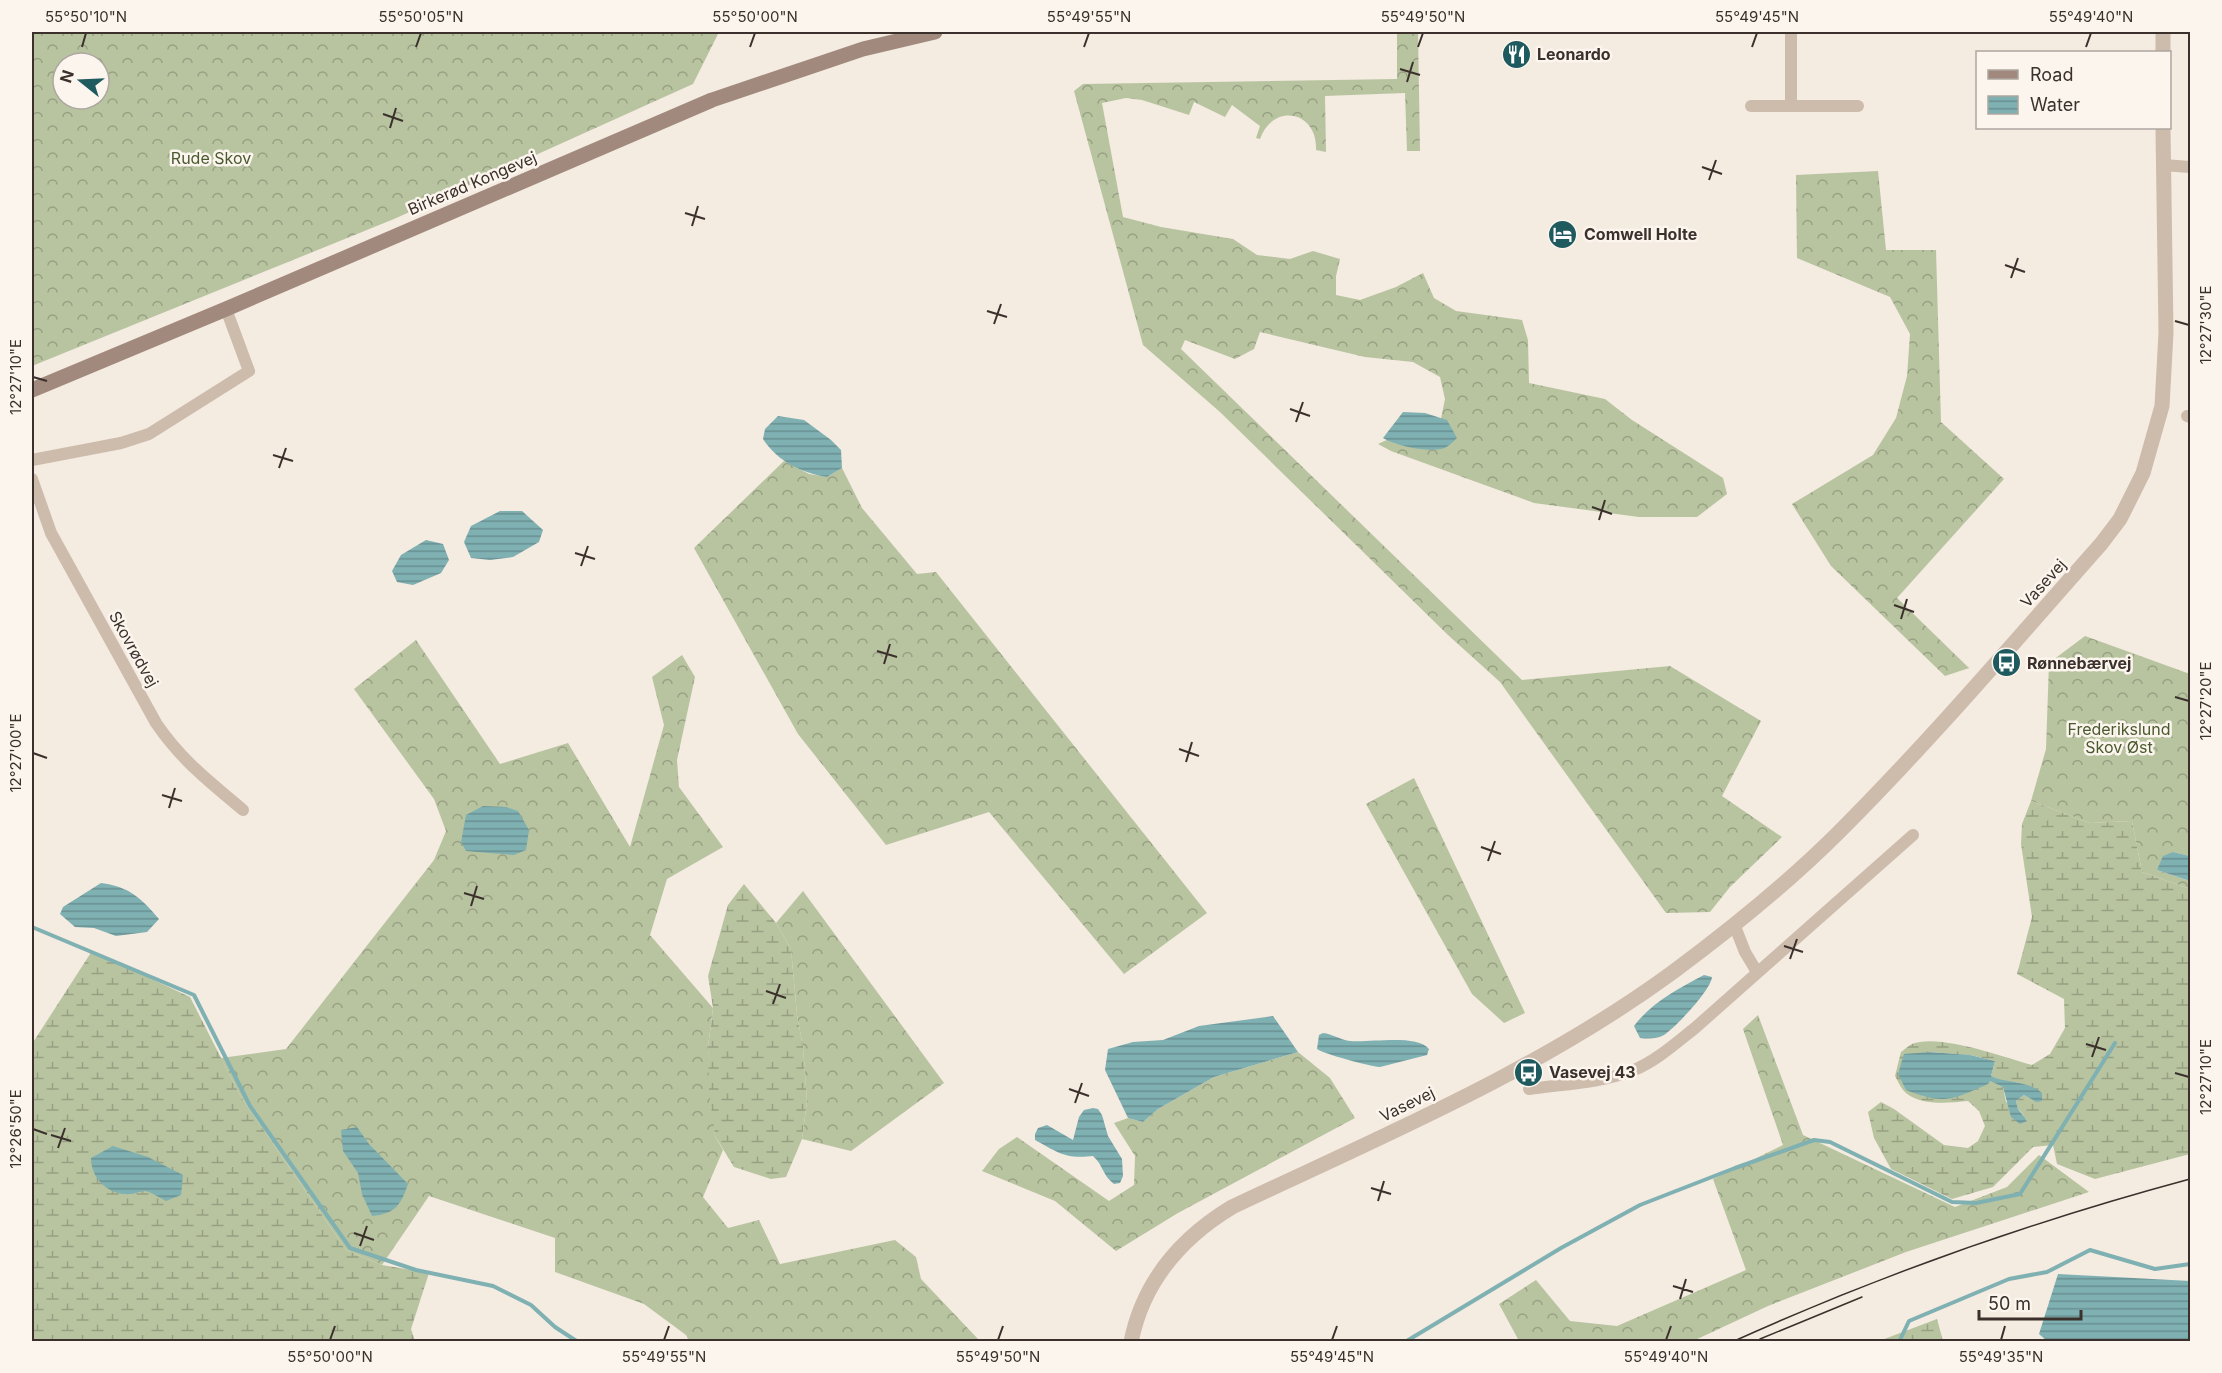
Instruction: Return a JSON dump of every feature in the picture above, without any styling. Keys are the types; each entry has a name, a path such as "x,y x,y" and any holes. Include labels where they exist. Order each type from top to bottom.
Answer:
{"main road":[{"name":"Birkerød Kongevej","path":"32,390 712,100 863,49 935,32"}],"street":[{"path":"1791,32 1791,106"},
{"path":"2163,32 2163,51"},
{"path":"1751,106 1858,106"},
{"name":"Vasevej","path":"1131,1341 1141,1308 1163,1268 1186,1241 1212,1219 1514,1073 1673,972 1734,924 1838,833 1905,763 2102,544 2120,519 2143,473 2162,406 2166,333 2163,129"},
{"path":"2163,165 2190,166"},
{"path":"32,460 121,443 149,434 249,371 226,309"},
{"name":"Skovrødvej","path":"32,479 51,534 156,723 171,746 187,763 243,810"},
{"path":"1529,1089 1612,1077 1635,1070 1661,1054 1695,1028 1913,835"},
{"path":"1734,924 1745,952 1757,972"}],"green space":[{"name":"Rude Skov","path":"32,32 719,32 693,84 394,219 32,366"},
{"path":"1397,32 1418,32 1420,151 1407,151 1405,93 1325,96 1326,152 1316,150 1315,137 1310,127 1303,120 1294,116 1284,116 1275,120 1266,127 1260,139 1256,138 1260,126 1232,105 1225,117 1194,102 1189,115 1142,100 1126,98 1102,103 1123,217 1161,227 1233,239 1257,255 1290,259 1313,251 1340,259 1336,276 1336,295 1360,300 1396,287 1423,273 1434,298 1456,311 1522,320 1528,340 1529,383 1605,399 1632,420 1723,478 1727,494 1697,517 1639,517 1534,503 1391,451 1378,444 1393,437 1437,438 1445,399 1440,377 1413,362 1365,357 1260,332 1254,349 1235,359 1185,340 1181,349 1522,680 1670,666 1761,721 1722,796 1782,837 1730,887 1710,912 1666,913 1500,682 1448,635 1220,412 1143,345 1074,91 1083,84 1397,79"},
{"path":"1878,171 1886,250 1936,250 1941,422 2004,479 1897,598 1969,668 1945,676 1831,566 1792,504 1873,455 1896,418 1907,376 1910,334 1890,297 1797,258 1796,175"},
{"path":"784,461 809,474 827,477 842,468 862,508 917,574 936,572 1207,913 1124,974 989,812 886,845 798,734 694,548"},
{"name":"Frederikslund Skov Øst","path":"2085,636 2190,674 2190,856 2173,852 2157,870 2190,881 2190,889 2142,872 2132,821 2090,823 2031,801 2046,749 2049,663"},
{"path":"416,640 500,764 568,743 630,847 664,725 652,677 682,655 695,677 677,760 679,787 723,847 667,879 650,935 713,1008 708,1047 715,1136 723,1150 703,1197 728,1228 759,1220 780,1264 895,1240 916,1257 921,1279 978,1339 989,1341 689,1341 686,1335 644,1304 555,1272 555,1238 429,1196 382,1265 346,1250 241,1097 221,1058 286,1049 434,860 446,831 434,799 354,689"},
{"path":"1414,778 1525,1013 1504,1023 1472,994 1366,804"},
{"path":"2031,801 2090,823 2132,821 2142,872 2190,889 2190,1154 2095,1179 2057,1164 2053,1145 2033,1147 1993,1187 1952,1199 1891,1169 1874,1138 1868,1112 1881,1102 1944,1145 1968,1148 1978,1141 1985,1126 1979,1111 1968,1101 1927,1102 1906,1093 1895,1076 1901,1052 1912,1044 1923,1041 1938,1042 1971,1047 2032,1065 2050,1054 2065,1028 2064,999 2017,974 2032,917 2021,844 2022,824","holes":["1930,1052 1970,1055 1995,1061 1991,1076 2002,1081 2020,1083 2036,1102 2024,1095 2016,1101 2018,1109 2024,1115 2006,1102 2003,1087"]},
{"path":"744,884 776,923 791,949 797,1015 803,1047 807,1101 802,1139 786,1177 771,1179 734,1167 715,1136 709,1091 708,1047 713,1008 708,976 728,905"},
{"path":"803,891 944,1083 851,1151 802,1139 807,1101 803,1047 797,1015 791,949 776,923"},
{"path":"92,951 190,997 241,1097 346,1250 382,1265 429,1273 411,1329 415,1341 32,1341 32,1044"},
{"path":"1758,1015 1803,1135 1955,1207 2007,1187 2039,1155 2089,1192 1906,1252 1768,1306 1693,1341 1519,1341 1499,1304 1536,1280 1570,1321 1617,1326 1746,1270 1713,1179 1783,1145 1743,1029"},
{"path":"1298,1052 1330,1078 1355,1118 1178,1213 1116,1251 1055,1201 982,1171 999,1149 1017,1137 1109,1201 1134,1185 1135,1156 1114,1123 1128,1118 1143,1122 1158,1109 1214,1077"},
{"path":"1937,1319 1943,1341 1879,1341"}],"water":[{"path":"1403,412 1425,413 1447,420 1457,438 1450,445 1441,449 1427,450 1396,444 1383,438"},
{"path":"778,416 804,420 831,440 841,450 842,468 827,477 800,469 783,460 763,439 765,429"},
{"path":"500,511 522,511 543,530 539,542 513,557 490,560 471,558 464,542 471,526"},
{"path":"426,540 443,544 449,560 441,573 413,585 397,582 392,571 401,555"},
{"path":"483,806 506,807 518,811 529,830 526,850 514,855 466,851 461,842 466,815"},
{"path":"2173,852 2190,856 2190,881 2157,870 2163,856"},
{"path":"101,883 120,887 134,895 159,919 147,932 116,936 94,928 75,927 60,914 63,907"},
{"path":"1704,975 1712,977 1706,991 1676,1025 1661,1036 1640,1038 1634,1026 1641,1017 1666,997"},
{"path":"1273,1016 1298,1052 1214,1077 1158,1109 1143,1122 1128,1118 1105,1070 1108,1049 1133,1042 1163,1040 1199,1026"},
{"path":"1323,1033 1350,1041 1404,1040 1423,1044 1429,1049 1427,1055 1380,1067 1347,1060 1317,1049 1319,1035"},
{"path":"1930,1052 1970,1055 1995,1061 1991,1076 2030,1086 2042,1093 2042,1101 2036,1102 2024,1095 2016,1101 2018,1109 2027,1121 2020,1124 2011,1117 2003,1087 1990,1081 1965,1094 1948,1099 1930,1098 1906,1090 1898,1074 1904,1054"},
{"path":"1098,1109 1102,1115 1108,1136 1122,1159 1123,1176 1120,1183 1114,1184 1110,1181 1093,1156 1076,1157 1062,1154 1035,1140 1038,1128 1047,1125 1073,1140 1079,1117 1084,1110"},
{"path":"357,1127 369,1144 408,1184 403,1198 392,1211 372,1216 362,1194 358,1173 343,1151 341,1130"},
{"path":"113,1146 148,1157 183,1175 181,1195 166,1201 145,1191 123,1194 103,1185 94,1173 91,1158"},
{"path":"2058,1274 2190,1281 2190,1341 2047,1341 2039,1334"}],"waterway":[{"path":"32,927 194,995 250,1106 350,1248 416,1270 493,1286 531,1305 555,1327 578,1342"},
{"path":"1405,1342 1561,1248 1640,1205 1814,1140 1830,1142 1952,1202 1976,1203 2020,1194 2115,1043"},
{"path":"1899,1342 1909,1321 2009,1279 2047,1272 2090,1250 2155,1269 2190,1264"}],"tram line":[{"path":"1732,1342 1844,1294 1958,1251 2073,1213 2190,1179"},
{"path":"1760,1339 1862,1297"}],"place":[{"name":"Leonardo","path":"1516,54"},
{"name":"Comwell Holte","path":"1563,234"},
{"name":"Rønnebærvej","path":"2006,663"},
{"name":"Vasevej 43","path":"1528,1072"}]}
